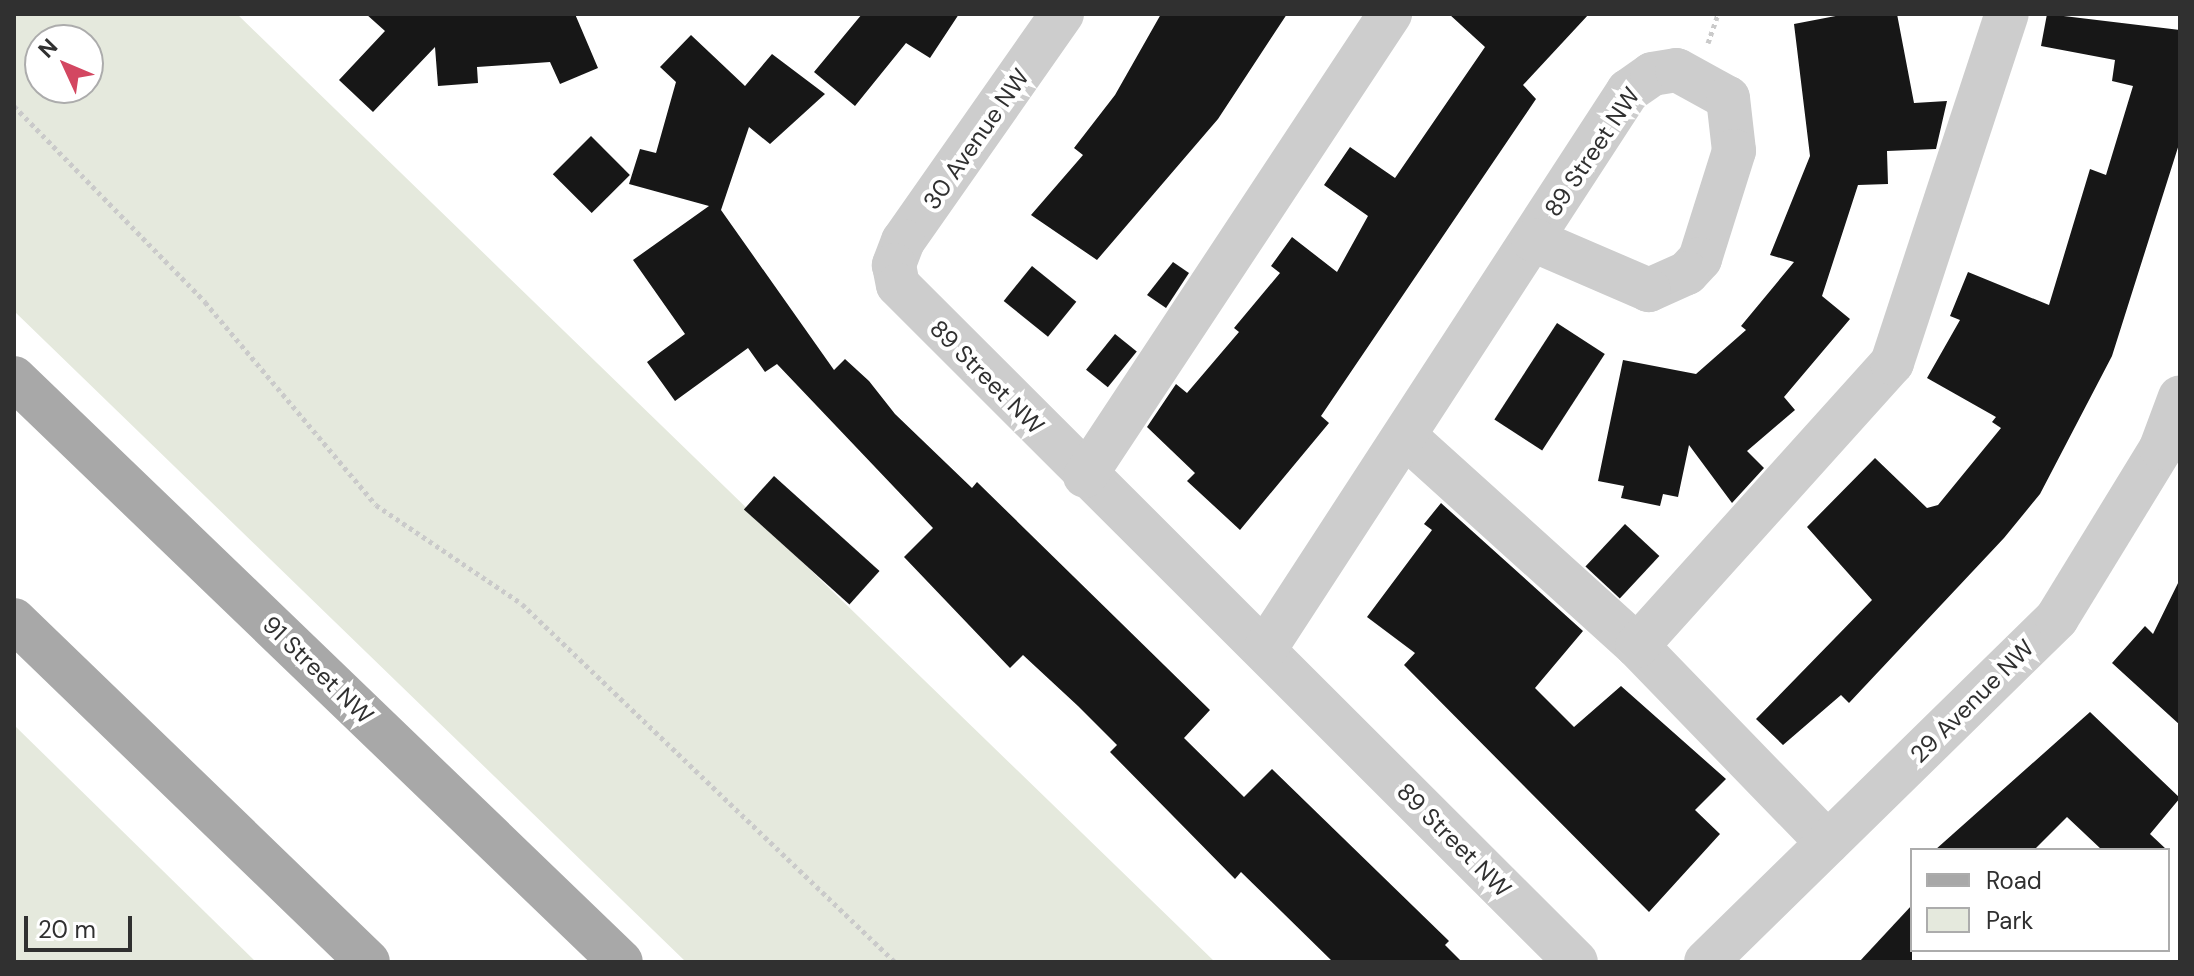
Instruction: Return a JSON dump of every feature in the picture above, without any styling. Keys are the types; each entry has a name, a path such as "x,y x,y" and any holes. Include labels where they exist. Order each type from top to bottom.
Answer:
{"main road":[{"name":"91 Street NW","path":"14,378 621,962"},
{"path":"14,620 368,962"}],"street":[{"name":"30 Avenue NW","path":"894,265 903,241 1062,14"},
{"path":"1085,476 1390,14"},
{"path":"1637,646 1892,363 2007,14"},
{"name":"89 Street NW","path":"1265,649 1407,438 1533,240 1637,82 1677,70 1728,98 1734,151 1700,259 1687,273 1649,290 1533,240"},
{"name":"89 Street NW","path":"894,265 909,299 1085,476 1265,649 1576,962"},
{"name":"29 Avenue NW","path":"1706,962 2057,618 2161,448 2180,397"},
{"path":"1407,438 1637,646 1828,843"}],"path":[{"path":"1708,44 1718,14"},
{"path":"14,106 205,302 376,505 522,604 895,962"}],"green space":[{"path":"14,14 237,14 1215,962 686,962 14,311"},
{"path":"14,725 256,962 14,962"}],"building":[{"path":"366,14 575,14 598,68 560,84 550,62 477,67 478,83 438,86 435,47 373,112 339,80 385,31"},
{"path":"862,14 959,14 930,58 906,43 855,106 814,72"},
{"path":"1161,14 1287,14 1218,119 1097,260 1031,215 1083,155 1074,148 1115,95"},
{"path":"1449,14 1589,14 1523,85 1536,99 1321,416 1329,423 1240,530 1187,481 1195,473 1147,427 1176,384 1187,393 1239,332 1234,328 1280,273 1271,266 1292,237 1337,272 1368,216 1324,185 1350,147 1395,178 1485,47"},
{"path":"1846,14 1897,14 1914,103 1947,101 1936,149 1887,151 1888,184 1858,185 1822,296 1850,319 1784,397 1795,410 1747,451 1764,468 1732,503 1689,445 1678,497 1663,494 1660,506 1621,498 1624,486 1598,481 1623,360 1696,374 1746,330 1741,326 1794,262 1770,255 1810,156 1794,24"},
{"path":"2047,14 2180,30 2180,141 2112,356 2040,494 2004,538 1849,703 1841,695 1783,745 1756,719 1872,600 1807,527 1875,458 1927,508 1938,505 2001,428 1992,422 1996,417 1927,378 1960,320 1950,316 1968,272 2049,305 2090,169 2106,175 2133,86 2112,81 2115,60 2041,46"},
{"path":"691,35 745,86 772,54 825,94 770,144 749,127 721,210 834,370 845,359 869,381 895,414 972,488 977,482 1210,710 1184,738 1244,797 1272,769 1449,941 1445,945 1462,962 1333,962 1241,872 1235,879 1110,752 1117,745 1078,706 1023,655 1010,668 904,557 933,528 777,364 765,372 748,348 675,401 647,362 685,334 633,260 709,206 629,184 640,149 656,153 676,82 660,67"},
{"path":"591,136 630,175 592,213 553,174"},
{"path":"1173,262 1189,273 1166,308 1147,295"},
{"path":"1032,266 1076,302 1048,337 1004,301"},
{"path":"1557,323 1605,354 1542,450 1494,419"},
{"path":"1115,334 1137,352 1108,387 1086,370"},
{"path":"774,476 880,571 849,604 744,509"},
{"path":"1441,503 1583,631 1535,688 1574,727 1621,686 1726,779 1695,810 1720,834 1649,912 1404,665 1415,653 1367,617 1432,530 1424,524"},
{"path":"1625,524 1659,556 1620,598 1585,566"},
{"path":"2180,579 2180,725 2112,663 2145,626 2153,634"},
{"path":"2090,712 2180,798 2150,834 2165,848 2100,848 2067,817 2036,848 1937,848"},
{"path":"1910,907 1912,962 1859,962"}]}
